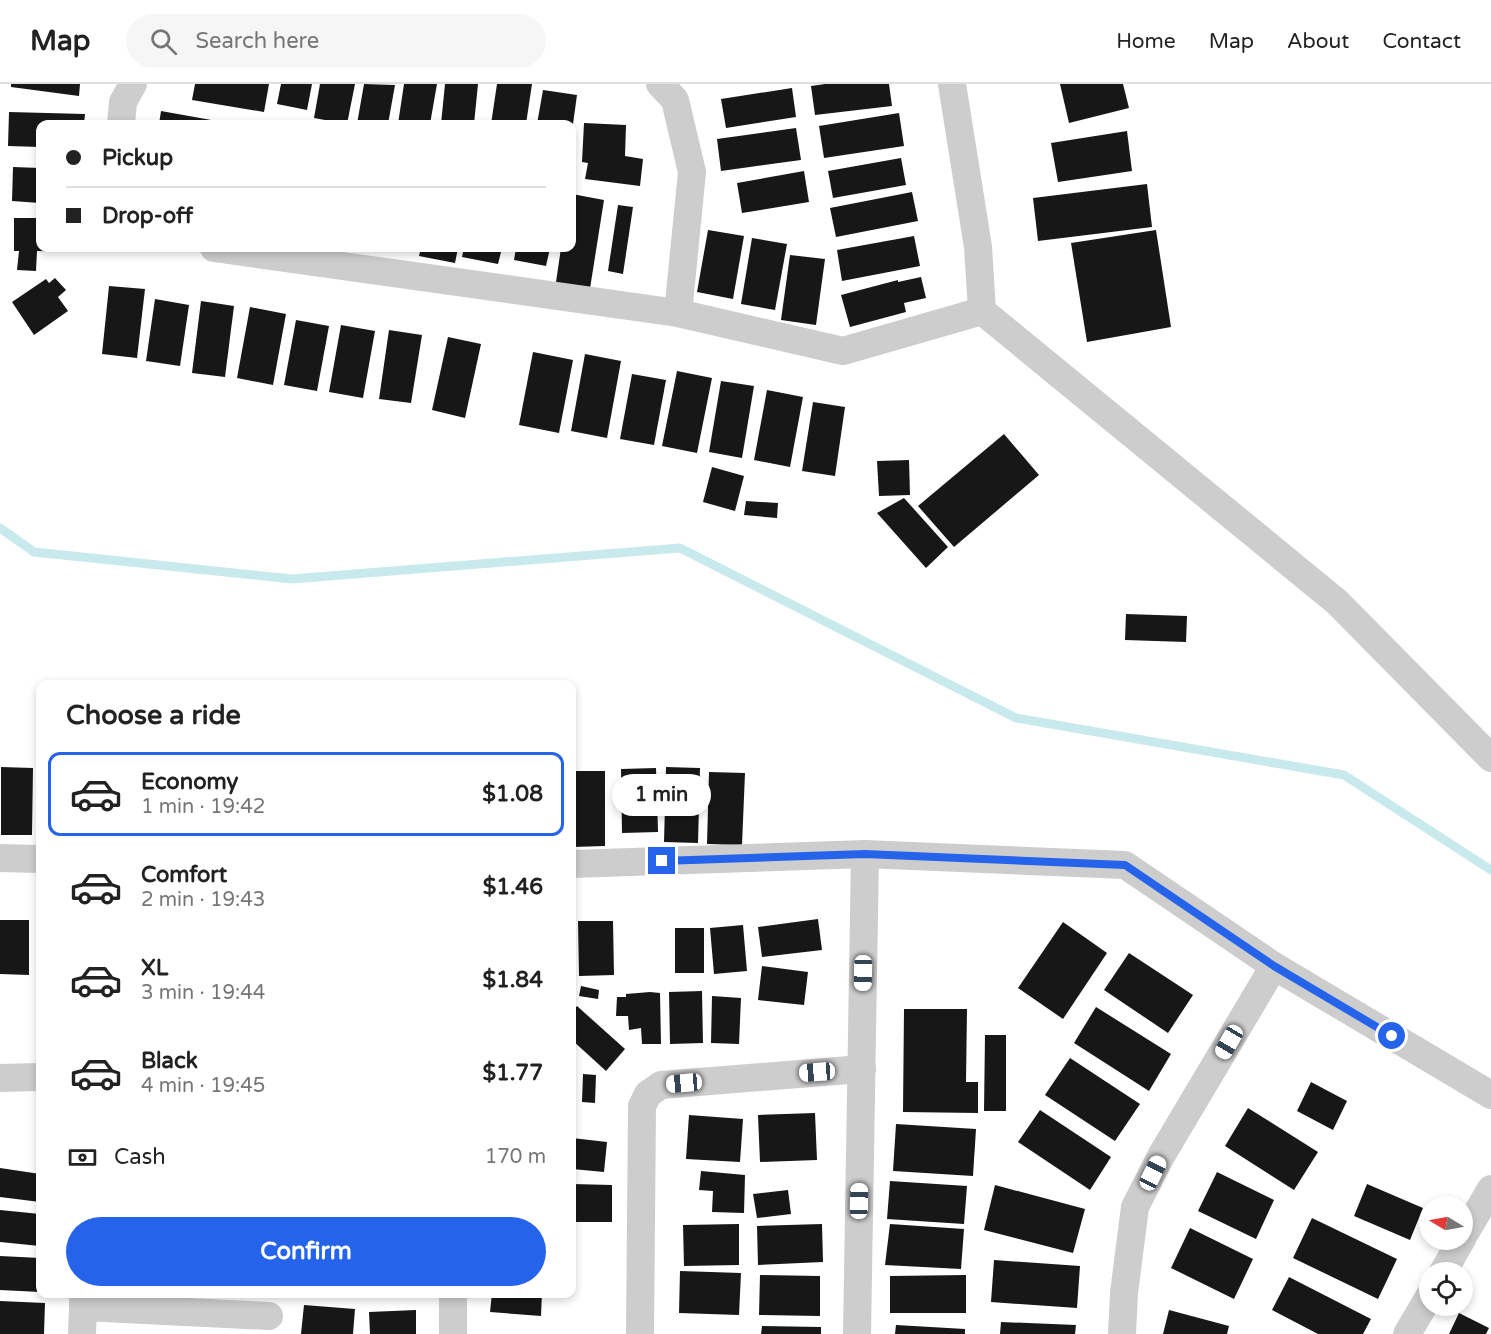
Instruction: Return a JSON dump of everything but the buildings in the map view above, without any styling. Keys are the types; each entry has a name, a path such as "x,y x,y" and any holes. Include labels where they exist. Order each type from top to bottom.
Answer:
{"street":[{"path":"121,120 123,102 133,84"},
{"path":"660,84 675,100 692,172 678,313"},
{"path":"952,84 978,247 982,311 1337,602 1491,758"},
{"path":"243,252 678,313 843,351 982,311"},
{"path":"857,1334 865,854"},
{"path":"576,864 865,854 1125,865 1274,966 1491,1095"},
{"path":"0,858 36,859"},
{"path":"1122,1334 1124,1293 1136,1208 1161,1156 1274,966"},
{"path":"640,1334 642,1106 648,1094 661,1085 862,1069"},
{"path":"0,1078 36,1077"},
{"path":"1473,1220 1491,1189"},
{"path":"453,1298 453,1334"},
{"path":"83,1311 269,1314"},
{"path":"1407,1334 1419,1314"}],"waterway":[{"path":"0,528 34,552 292,579 680,548 1016,718 1344,775 1491,870"}],"route":[{"path":"662,861 865,854 1125,865 1274,966 1392,1036"}]}
